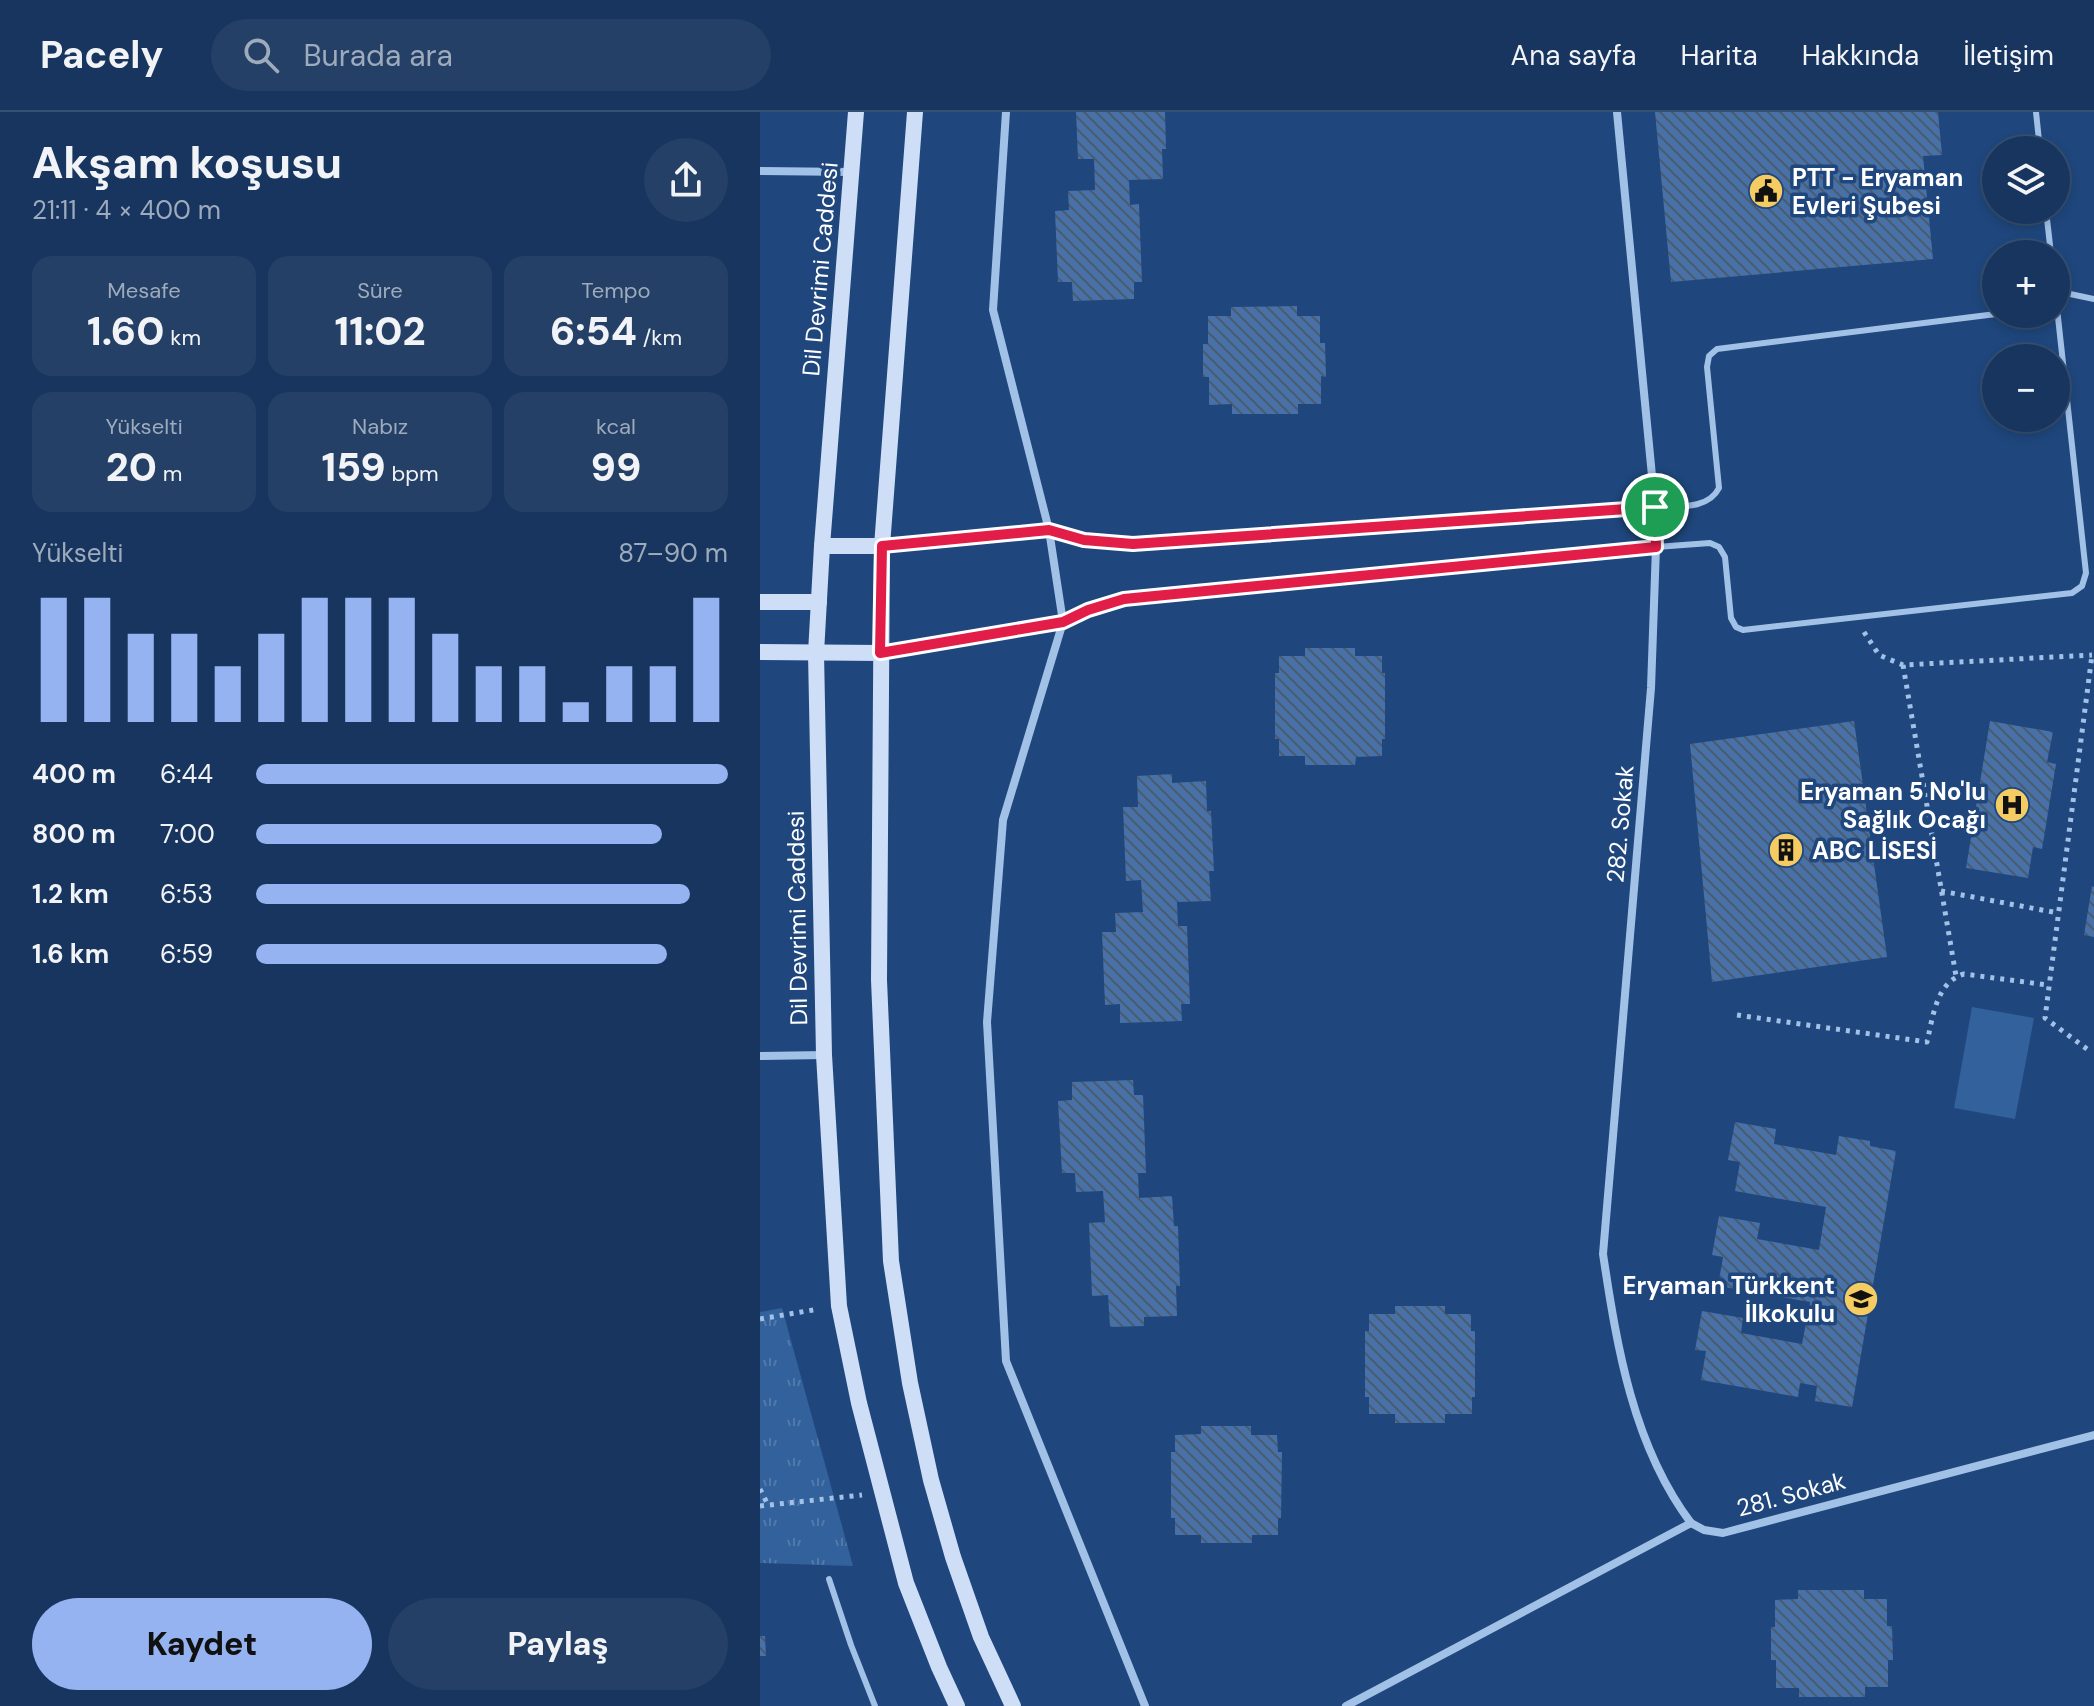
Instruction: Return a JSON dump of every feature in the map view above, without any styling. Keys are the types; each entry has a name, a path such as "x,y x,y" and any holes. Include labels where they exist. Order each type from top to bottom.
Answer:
{"main road":[{"name":"Dil Devrimi Caddesi","path":"856,112 816,653 824,1055 839,1306 859,1403 906,1583 957,1706"},
{"path":"915,112 882,546 879,980 891,1261 910,1383 931,1480 976,1624 1013,1706"},
{"path":"822,546 882,546"},
{"path":"760,602 819,602"},
{"path":"760,652 880,653"}],"street":[{"path":"1006,112 993,310 1049,530 1063,622 1003,820 987,1022 1006,1361 1145,1706"},
{"name":"282. Sokak","path":"1617,112 1655,507 1656,547 1651,688 1603,1254 1628,1384 1647,1442 1671,1496 1691,1523"},
{"path":"760,171 852,172"},
{"path":"882,546 1049,530 1084,540 1133,544 1655,507"},
{"path":"880,653 1063,622 1088,610 1124,599 1656,547"},
{"path":"760,1056 824,1055"},
{"name":"281. Sokak","path":"1691,1523 1704,1530 1723,1533 2094,1435"},
{"path":"1346,1706 1691,1523"}],"lane":[{"path":"2036,112 2039,136"},
{"path":"2070,294 2094,299"},
{"path":"1655,507 1704,503 1714,499 1719,488 1707,367 1709,356 1717,349 1982,316"},
{"path":"1656,547 1710,543 1719,547 1725,557 1731,618 1736,627 1743,630 2072,593 2082,586 2086,573 2058,328"},
{"path":"829,1579 875,1706"}],"path":[{"path":"1856,617 1879,655 1903,665 2093,656 2045,1018 2087,1049"},
{"path":"1903,665 1956,976"},
{"path":"1941,891 2058,913"},
{"path":"1737,1015 1927,1042 1938,999 1946,984 1956,976 1964,974 2048,985"},
{"path":"760,1319 839,1306"},
{"path":"760,1489 768,1505"},
{"path":"760,1506 881,1493"}],"green space":[{"path":"1972,1007 2034,1018 2015,1119 1954,1108"},
{"path":"782,1308 853,1566 760,1563 760,1312"}],"building":[{"path":"1076,112 1165,112 1163,179 1129,180 1130,205 1139,204 1142,282 1134,282 1134,299 1073,301 1072,282 1058,282 1055,211 1069,210 1068,191 1095,190 1094,159 1078,159"},
{"path":"1655,112 1938,112 1942,155 1923,156 1933,259 1671,282"},
{"path":"1297,306 1297,316 1320,316 1320,343 1325,343 1326,377 1321,376 1321,404 1298,404 1298,414 1232,414 1232,404 1209,405 1209,377 1203,377 1203,344 1208,344 1208,316 1231,316 1231,307"},
{"path":"1305,648 1355,648 1355,656 1382,656 1385,739 1382,739 1382,756 1356,757 1355,765 1305,765 1305,756 1279,756 1279,739 1275,739 1275,673 1279,673 1279,656 1305,656"},
{"name":"ABC LİSESİ","path":"1854,721 1887,957 1712,982 1690,744"},
{"name":"Eryaman 5 No'lu Sağlık Ocağı","path":"1990,721 2053,732 2047,762 2056,764 2042,849 2033,847 2028,878 1966,868"},
{"path":"1172,774 1172,783 1206,781 1207,811 1211,811 1214,871 1209,871 1211,901 1177,902 1178,926 1187,926 1190,1004 1181,1004 1182,1021 1120,1023 1120,1004 1105,1005 1102,932 1116,932 1115,913 1143,912 1141,880 1126,881 1123,807 1138,807 1137,776"},
{"path":"2094,887 2094,937 2084,935"},
{"path":"1133,1080 1134,1095 1143,1095 1146,1173 1138,1173 1139,1198 1172,1196 1174,1226 1178,1226 1180,1286 1176,1286 1177,1316 1144,1317 1144,1326 1110,1327 1108,1295 1092,1296 1089,1223 1105,1222 1103,1191 1076,1192 1075,1173 1062,1173 1058,1101 1072,1100 1072,1082"},
{"path":"1735,1122 1776,1129 1774,1144 1836,1155 1839,1136 1870,1141 1870,1146 1896,1151 1852,1407 1815,1401 1817,1386 1800,1383 1798,1397 1701,1380 1706,1351 1695,1350 1702,1311 1743,1318 1741,1333 1802,1344 1810,1302 1718,1286 1723,1257 1712,1255 1719,1216 1760,1223 1757,1239 1819,1250 1826,1207 1735,1191 1740,1162 1728,1160"},
{"path":"1395,1306 1445,1306 1445,1314 1471,1314 1471,1331 1475,1331 1472,1414 1445,1414 1445,1423 1395,1423 1395,1414 1369,1414 1369,1397 1365,1397 1365,1331 1369,1331 1369,1314 1395,1314"},
{"path":"1201,1426 1251,1426 1251,1435 1277,1435 1278,1452 1282,1452 1278,1535 1252,1535 1252,1543 1201,1543 1201,1535 1175,1535 1175,1518 1171,1518 1171,1452 1175,1452 1175,1435 1201,1434"},
{"path":"1798,1590 1864,1590 1864,1599 1887,1599 1887,1626 1892,1626 1893,1660 1888,1660 1888,1687 1865,1687 1865,1697 1799,1697 1799,1688 1776,1688 1776,1660 1771,1660 1775,1600 1798,1599"},
{"path":"760,1636 765,1636 766,1656 760,1656"}],"place":[{"name":"PTT - Eryaman Evleri Şubesi","path":"1766,191"},
{"name":"Eryaman 5 No'lu Sağlık Ocağı","path":"2012,805"},
{"name":"ABC LİSESİ","path":"1786,850"},
{"name":"Eryaman Türkkent İlkokulu","path":"1861,1299"}],"route":[{"path":"1655,507 1656,547 1124,599 1088,610 1063,622 880,653 882,546 1049,530 1084,540 1133,544 1655,507"}]}
